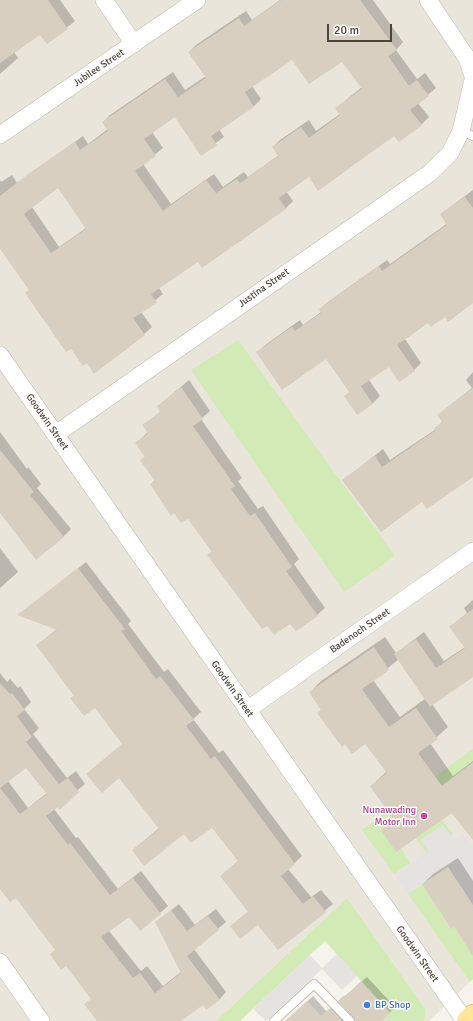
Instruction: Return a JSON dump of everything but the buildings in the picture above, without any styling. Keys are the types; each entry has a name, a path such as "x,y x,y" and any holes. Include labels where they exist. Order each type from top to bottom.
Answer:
{"main road":[{"path":"468,1021 473,1016"}],"street":[{"path":"104,0 134,44"},
{"name":"Jubilee Street","path":"0,135 197,0"},
{"path":"428,0 467,58 473,76"},
{"name":"Justina Street","path":"56,434 430,173 467,133 473,80"},
{"name":"Goodwin Street","path":"0,355 465,1021"},
{"name":"Badenoch Street","path":"247,710 473,551"},
{"path":"0,962 41,1021"}],"lane":[{"path":"274,1021 314,984 350,1021"}],"shaded area":[{"path":"0,0 473,0 473,979 429,1021 424,1021 426,1010 347,898 216,1021 0,1021"},
{"path":"443,825 451,835 453,834 456,839 464,834 473,846 473,905 448,867 408,894 394,874 428,851 421,840"},
{"path":"337,954 357,976 342,990 322,969 266,1021 253,1009 310,955 322,968"}],"green space":[{"path":"238,340 395,556 344,592 191,370"},
{"path":"473,749 473,762 381,830 396,851 401,848 410,863 394,874 362,830"},
{"path":"442,820 453,834 451,836 443,825 421,840 428,851 426,852 416,838"},
{"path":"422,884 450,928 454,926 473,950 473,979 470,982 408,894"},
{"path":"347,898 426,1010 424,1021 382,1021 390,1013 325,941 240,1021 216,1021"}],"place":[{"name":"Nunawading Motor Inn","path":"424,816"},
{"name":"BP Shop","path":"367,1005"}]}
